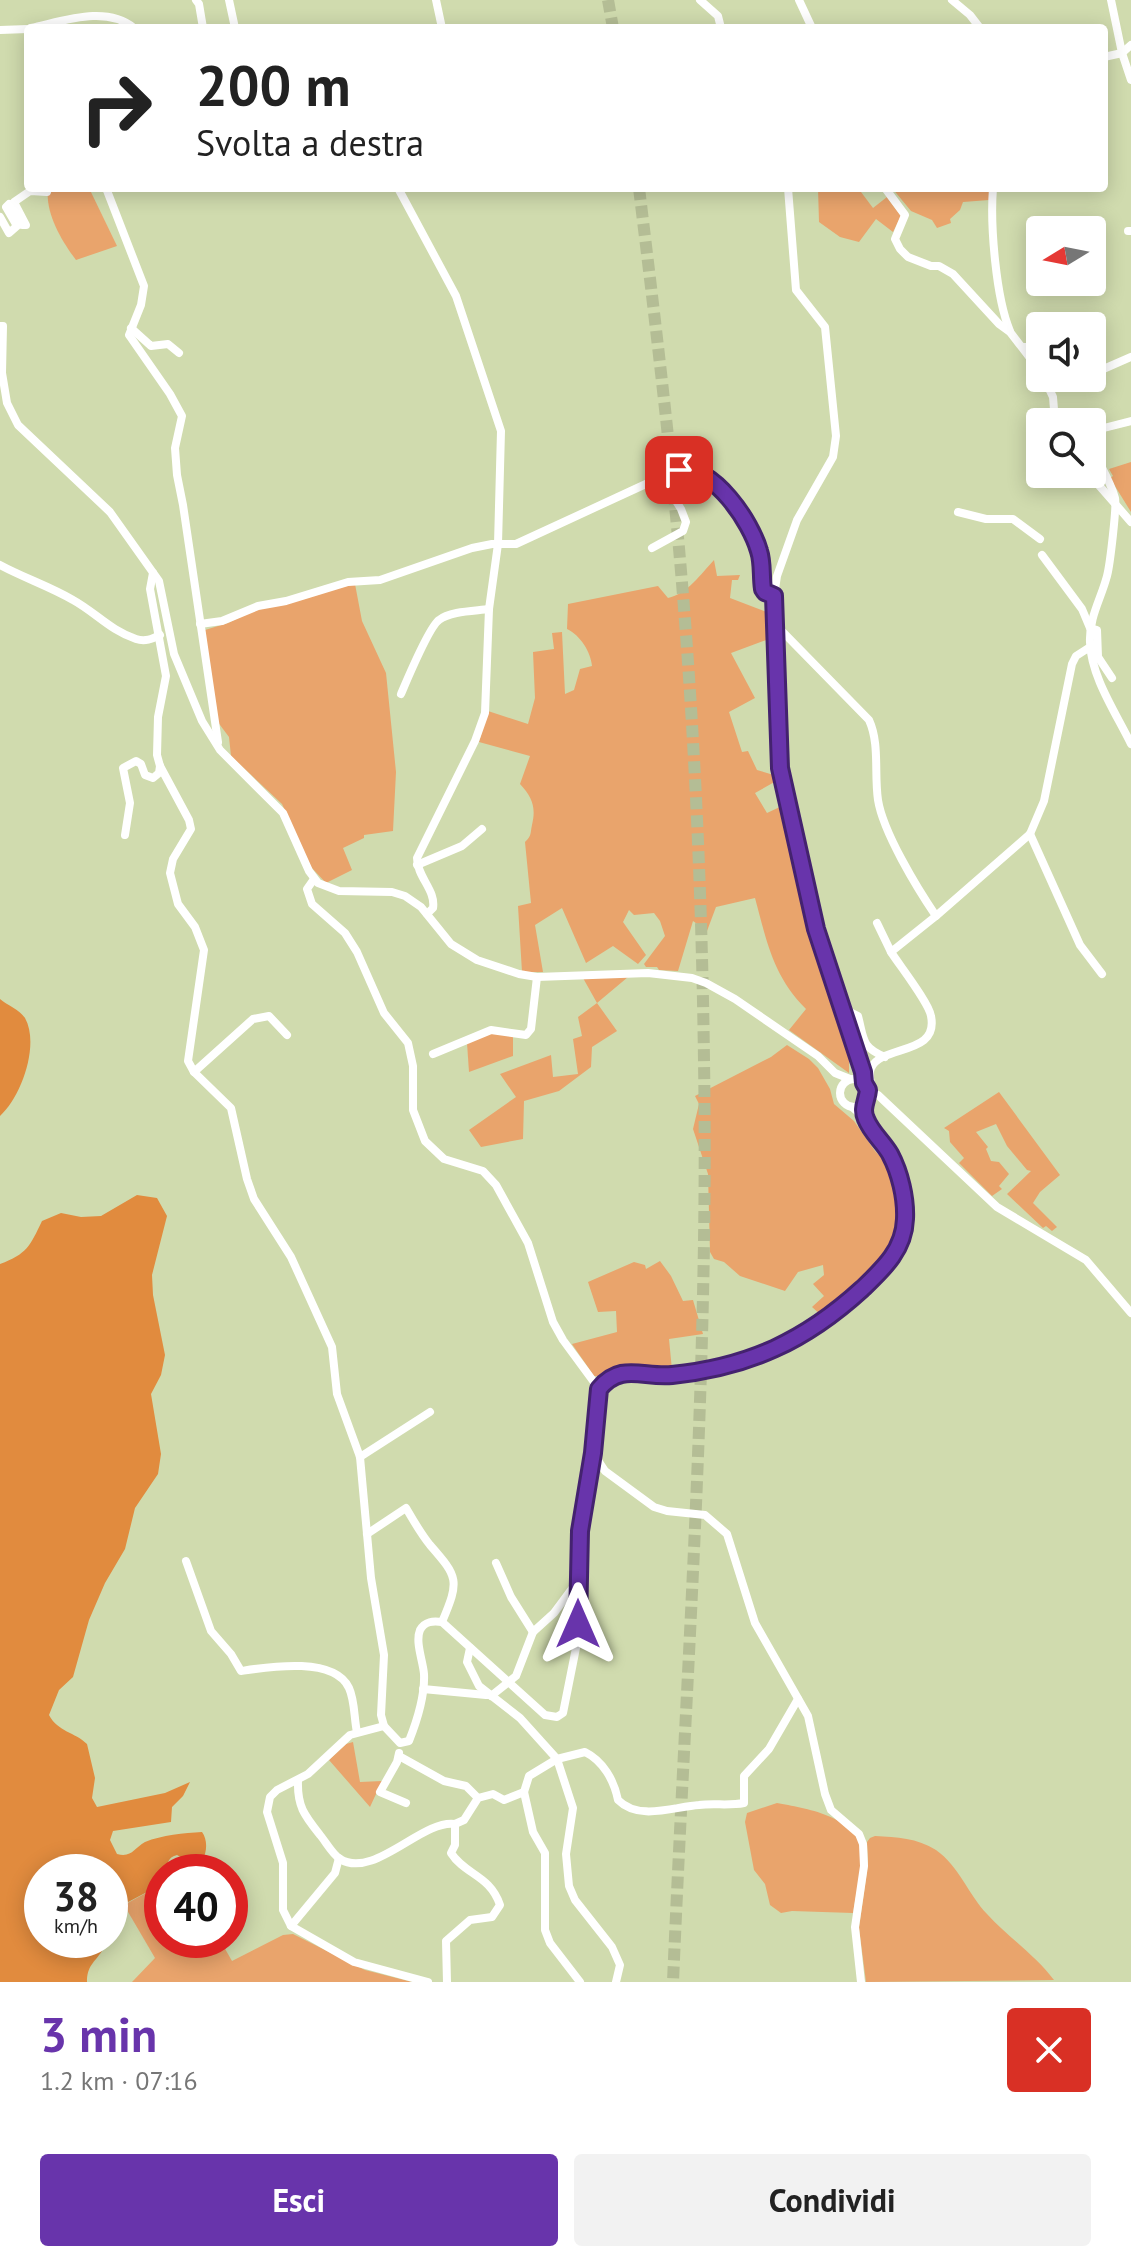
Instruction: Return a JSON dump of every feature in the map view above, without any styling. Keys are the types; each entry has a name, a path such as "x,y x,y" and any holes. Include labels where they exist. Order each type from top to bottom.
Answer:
{"street":[{"path":"196,0 202,24"},
{"path":"229,0 234,24"},
{"path":"436,0 441,24"},
{"path":"700,0 718,16 720,24"},
{"path":"799,0 810,24"},
{"path":"952,0 977,24"},
{"path":"1111,0 1131,80"},
{"path":"48,24 84,16 121,17 129,24"},
{"path":"0,30 24,28"},
{"path":"1123,56 1131,45"},
{"path":"1108,57 1123,56"},
{"path":"0,217 9,233 17,226 6,207 9,204 22,225 26,225 14,202 29,192"},
{"path":"107,192 144,286 141,305 129,335 182,416 175,448 177,475 220,750"},
{"path":"400,192 456,296 501,431 498,544 489,609 485,713 475,741 423,843 417,865 434,900 433,908 427,914"},
{"path":"788,192 796,290 825,327 836,448 797,520 777,576 774,596 780,768 812,914 868,1088"},
{"path":"888,192 905,215 895,239 900,249 908,257 939,266 953,274 1026,350"},
{"path":"993,192 1000,287 1010,332"},
{"path":"0,316 2,373 7,403 18,425 110,512 159,581 174,654 202,721 220,750 283,813 314,879 339,891 392,892 405,896 415,901 451,944 477,960 519,974 537,977 635,973 692,978 735,999 818,1056 828,1067 843,1102 866,1119 890,1155 903,1194 905,1219 899,1245 880,1272 822,1323 753,1359 670,1376 615,1374 599,1389 593,1453 580,1531 577,1643 563,1713 548,1717 442,1622 425,1623 419,1634 423,1689 409,1741 400,1743"},
{"path":"131,328 151,346 168,344 179,353"},
{"path":"1106,368 1131,357"},
{"path":"1106,427 1131,421"},
{"path":"200,624 222,621 258,606 348,582 380,580 472,548 516,544 679,470 694,471 724,491 759,549 763,589 774,596"},
{"path":"652,548 683,531 686,522 661,477"},
{"path":"1106,477 1117,506 1106,580 1090,628 1090,647 1094,666 1131,744"},
{"path":"1101,488 1131,522"},
{"path":"958,512 986,519 1013,519 1040,539"},
{"path":"1042,555 1082,609 1090,628"},
{"path":"0,565 77,602 99,620 139,640 150,640 160,635"},
{"path":"153,573 150,589 166,676 157,729 157,755 191,829 173,859 170,873 178,904 195,927 204,950 188,1057 194,1072 231,1108 254,1199 291,1257 332,1347 337,1394 360,1457 371,1578 384,1655 381,1715 384,1726 400,1743 399,1756 380,1792 406,1803"},
{"path":"401,694 415,659 437,621 489,609"},
{"path":"776,625 869,720 875,736 878,800 885,826 936,916"},
{"path":"1090,628 1097,630 1098,657 1112,678"},
{"path":"891,952 1030,834 1044,801 1072,664 1076,656 1090,647"},
{"path":"125,835 130,803 123,768 136,761 141,764 145,775 153,778 159,773 160,766"},
{"path":"417,865 462,846 482,829"},
{"path":"1030,834 1080,945 1102,974"},
{"path":"314,879 307,889 312,904 345,933 357,952 384,1013 408,1043 413,1066 413,1110 425,1141 444,1159 483,1171 496,1185 528,1243 553,1322 599,1389"},
{"path":"866,1119 864,1102 872,1066 885,1057 919,1044 931,1032 931,1014 891,952 877,923"},
{"path":"433,1054 491,1030 526,1035 531,1029 537,977"},
{"path":"840,1007 858,1016 866,1044 873,1052 885,1057"},
{"path":"194,1072 253,1019 269,1016 287,1035"},
{"path":"840,1092 843,1084 852,1079 858,1059"},
{"path":"828,1067 868,1088 1006,1215 1065,1245 1086,1260 1131,1313"},
{"path":"852,1107 875,1100 886,1105"},
{"path":"360,1457 430,1412"},
{"path":"593,1453 605,1471 654,1507 705,1515 727,1534 755,1623 808,1716 831,1810 859,1834 863,1844 864,1866 855,1927 861,1982"},
{"path":"367,1534 406,1508 428,1543 452,1571 454,1587 442,1622"},
{"path":"186,1561 211,1631 241,1671 306,1665 335,1676 349,1690 357,1732"},
{"path":"496,1563 511,1597 533,1632"},
{"path":"491,1696 519,1670 533,1632 554,1613 577,1581"},
{"path":"470,1648 467,1657 469,1670 479,1686 520,1718 557,1759 573,1808 566,1854 569,1886 580,1908 612,1947 620,1965 616,1982"},
{"path":"423,1689 491,1696"},
{"path":"580,1982 550,1943 545,1930 546,1862 533,1832 524,1792 529,1776 557,1759 585,1752 593,1756 612,1778 618,1800 634,1810 655,1812 701,1804 744,1803 744,1776 769,1749 798,1699"},
{"path":"384,1726 357,1732 345,1739 308,1774 270,1797 267,1812 283,1863 283,1910 291,1926 354,1962 428,1982"},
{"path":"399,1756 444,1781 466,1786 478,1798"},
{"path":"298,1780 296,1797 301,1808 339,1858 357,1862 371,1860 438,1827 464,1820 478,1798 493,1794 504,1800 524,1792"},
{"path":"447,1982 446,1941 470,1920 492,1917 500,1905 482,1877 462,1866 452,1856 455,1824"},
{"path":"291,1926 335,1873 339,1858"}],"shaded area":[{"path":"48,192 91,192 117,246 76,260 60,235"},
{"path":"818,192 861,192 873,208 887,197 901,216 893,232 876,219 859,242 840,237 819,222"},
{"path":"895,192 989,192 989,200 963,202 960,210 950,219 951,223 937,228 932,220 911,211"},
{"path":"1131,462 1131,512 1110,478 1113,476 1109,469"},
{"path":"714,560 717,576 740,575 738,580 732,580 730,598 769,613 769,639 731,653 755,698 729,712 742,752 748,751 757,770 777,776 778,780 755,793 767,813 784,805 816,946 852,1060 849,1062 849,1073 789,1030 806,1009 779,971 755,898 716,907 707,931 693,921 678,971 659,970 644,964 665,936 654,913 634,915 629,910 623,922 646,955 638,964 613,946 586,963 562,908 535,925 543,972 522,972 518,906 531,903 525,842 529,838 534,813 531,799 520,784 530,756 479,742 488,711 528,724 535,698 533,652 554,649 552,633 562,632 565,694 574,690 580,669 592,666 584,644 567,629 568,604 658,586 668,598 675,596"},
{"path":"355,584 362,621 386,673 396,772 393,831 364,835 364,838 343,848 352,870 326,883 311,867 282,804 231,756 229,737 217,721 205,630 259,608"},
{"path":"628,977 597,1003 583,978"},
{"path":"0,999 25,1018 30,1042 21,1084 0,1116"},
{"path":"597,1003 617,1031 592,1047 591,1067 559,1091 524,1101 523,1139 481,1147 469,1130 516,1097 500,1074 551,1055 553,1077 578,1074 573,1039 582,1036 578,1017"},
{"path":"493,1033 513,1035 513,1056 469,1072 467,1043"},
{"path":"787,1045 818,1068 830,1089 834,1104 854,1121 889,1165 899,1203 900,1223 896,1241 887,1258 822,1316 812,1307 824,1296 813,1284 824,1275 823,1265 798,1272 785,1291 740,1276 724,1262 714,1259 710,1252 708,1174 693,1129 699,1104 695,1096 771,1057"},
{"path":"999,1092 1060,1175 1040,1192 1033,1203 1057,1227 1052,1231 1046,1226 1043,1228 1007,1194 1031,1171 1007,1146 996,1124 976,1132 988,1147 991,1161 999,1162 1009,1174 999,1186 1002,1189 992,1196 959,1163 964,1158 950,1142 949,1131 944,1128"},
{"path":"137,1195 157,1198 167,1216 152,1275 165,1355 161,1375 151,1394 161,1454 158,1474 135,1508 125,1549 105,1583 89,1620 73,1677 59,1690 49,1715 57,1725 87,1744 95,1778 92,1798 97,1807 165,1793 190,1782 183,1796 172,1807 171,1822 113,1831 110,1840 117,1854 24,1854 24,1958 97,1958 90,1968 87,1982 0,1982 0,1264 27,1248 42,1221 61,1213 81,1217 101,1216"},
{"path":"660,1261 683,1301 693,1300 703,1334 669,1339 672,1370 616,1367 594,1376 572,1344 617,1332 616,1311 598,1312 588,1282 634,1262 645,1265 646,1269"},
{"path":"353,1742 360,1782 382,1781 370,1807 329,1760 346,1744"},
{"path":"777,1803 828,1816 850,1829 857,1838 861,1865 853,1913 781,1913 770,1905 765,1884 754,1870 745,1822 747,1813"},
{"path":"202,1832 205,1854 144,1854 144,1894 128,1902 128,1854 145,1842"},
{"path":"875,1836 914,1841 936,1850 951,1864 987,1914 1054,1980 866,1982 859,1928 868,1864 867,1842"},
{"path":"144,1894 144,1939 128,1912 128,1903"},
{"path":"293,1934 365,1970 412,1982 132,1982 155,1958 230,1958 232,1961 248,1958 248,1953 283,1935"}],"tunnel":[{"path":"608,0 612,24"},
{"path":"639,192 682,583 694,762 703,1001 705,1176 700,1406 673,1982"}],"route":[{"path":"578,1624 580,1531 593,1453 599,1389 607,1379 626,1372 670,1376 721,1368 779,1348 842,1308 880,1272 899,1245 905,1219 900,1179 890,1155 866,1119 863,1103 868,1090 816,929 798,856 780,768 774,596 763,589 759,549 728,496 701,474 687,469 679,470"}]}
